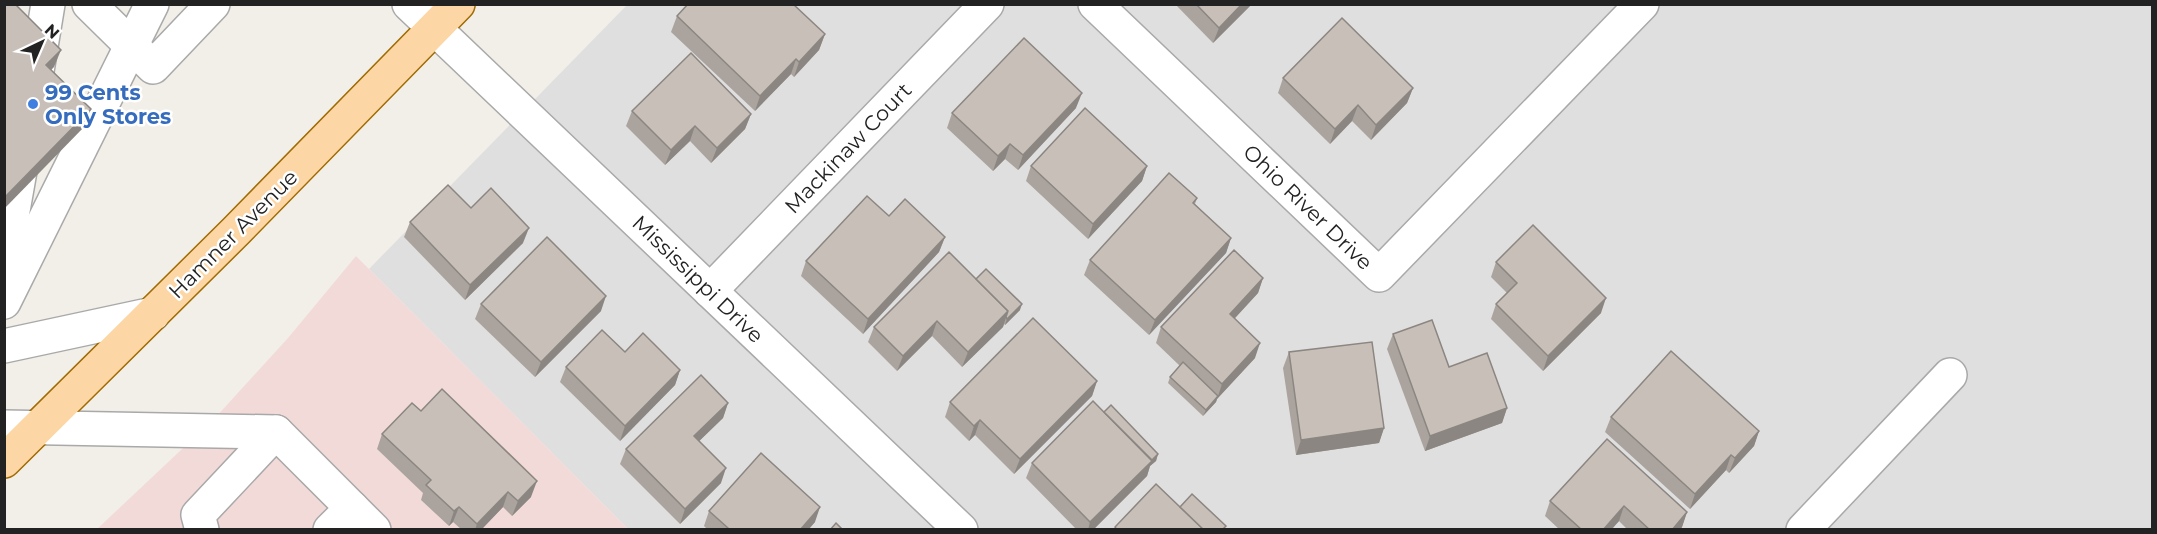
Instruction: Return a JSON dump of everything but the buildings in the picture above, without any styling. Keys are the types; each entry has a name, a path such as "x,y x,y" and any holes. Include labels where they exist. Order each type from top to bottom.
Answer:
{"main road":[{"name":"Hamner Avenue","path":"4,461 153,314 458,4"}],"street":[{"path":"4,262 48,4"},
{"path":"89,4 153,67 213,4"},
{"path":"4,302 152,4"},
{"name":"Mississippi Drive","path":"409,4 961,530"},
{"name":"Mackinaw Court","path":"710,291 987,4"},
{"name":"Ohio River Drive","path":"1095,4 1379,274 1642,4"},
{"path":"4,346 153,314"},
{"path":"1803,530 1950,375"},
{"path":"4,427 276,432 352,522"},
{"path":"202,530 198,515 276,432"}],"shaded area":[{"path":"627,5 2152,5 2152,529 628,529 369,269"},
{"path":"356,256 628,529 96,530 215,418 288,338"}],"place":[{"name":"99 Cents Only Stores","path":"33,104"}]}
